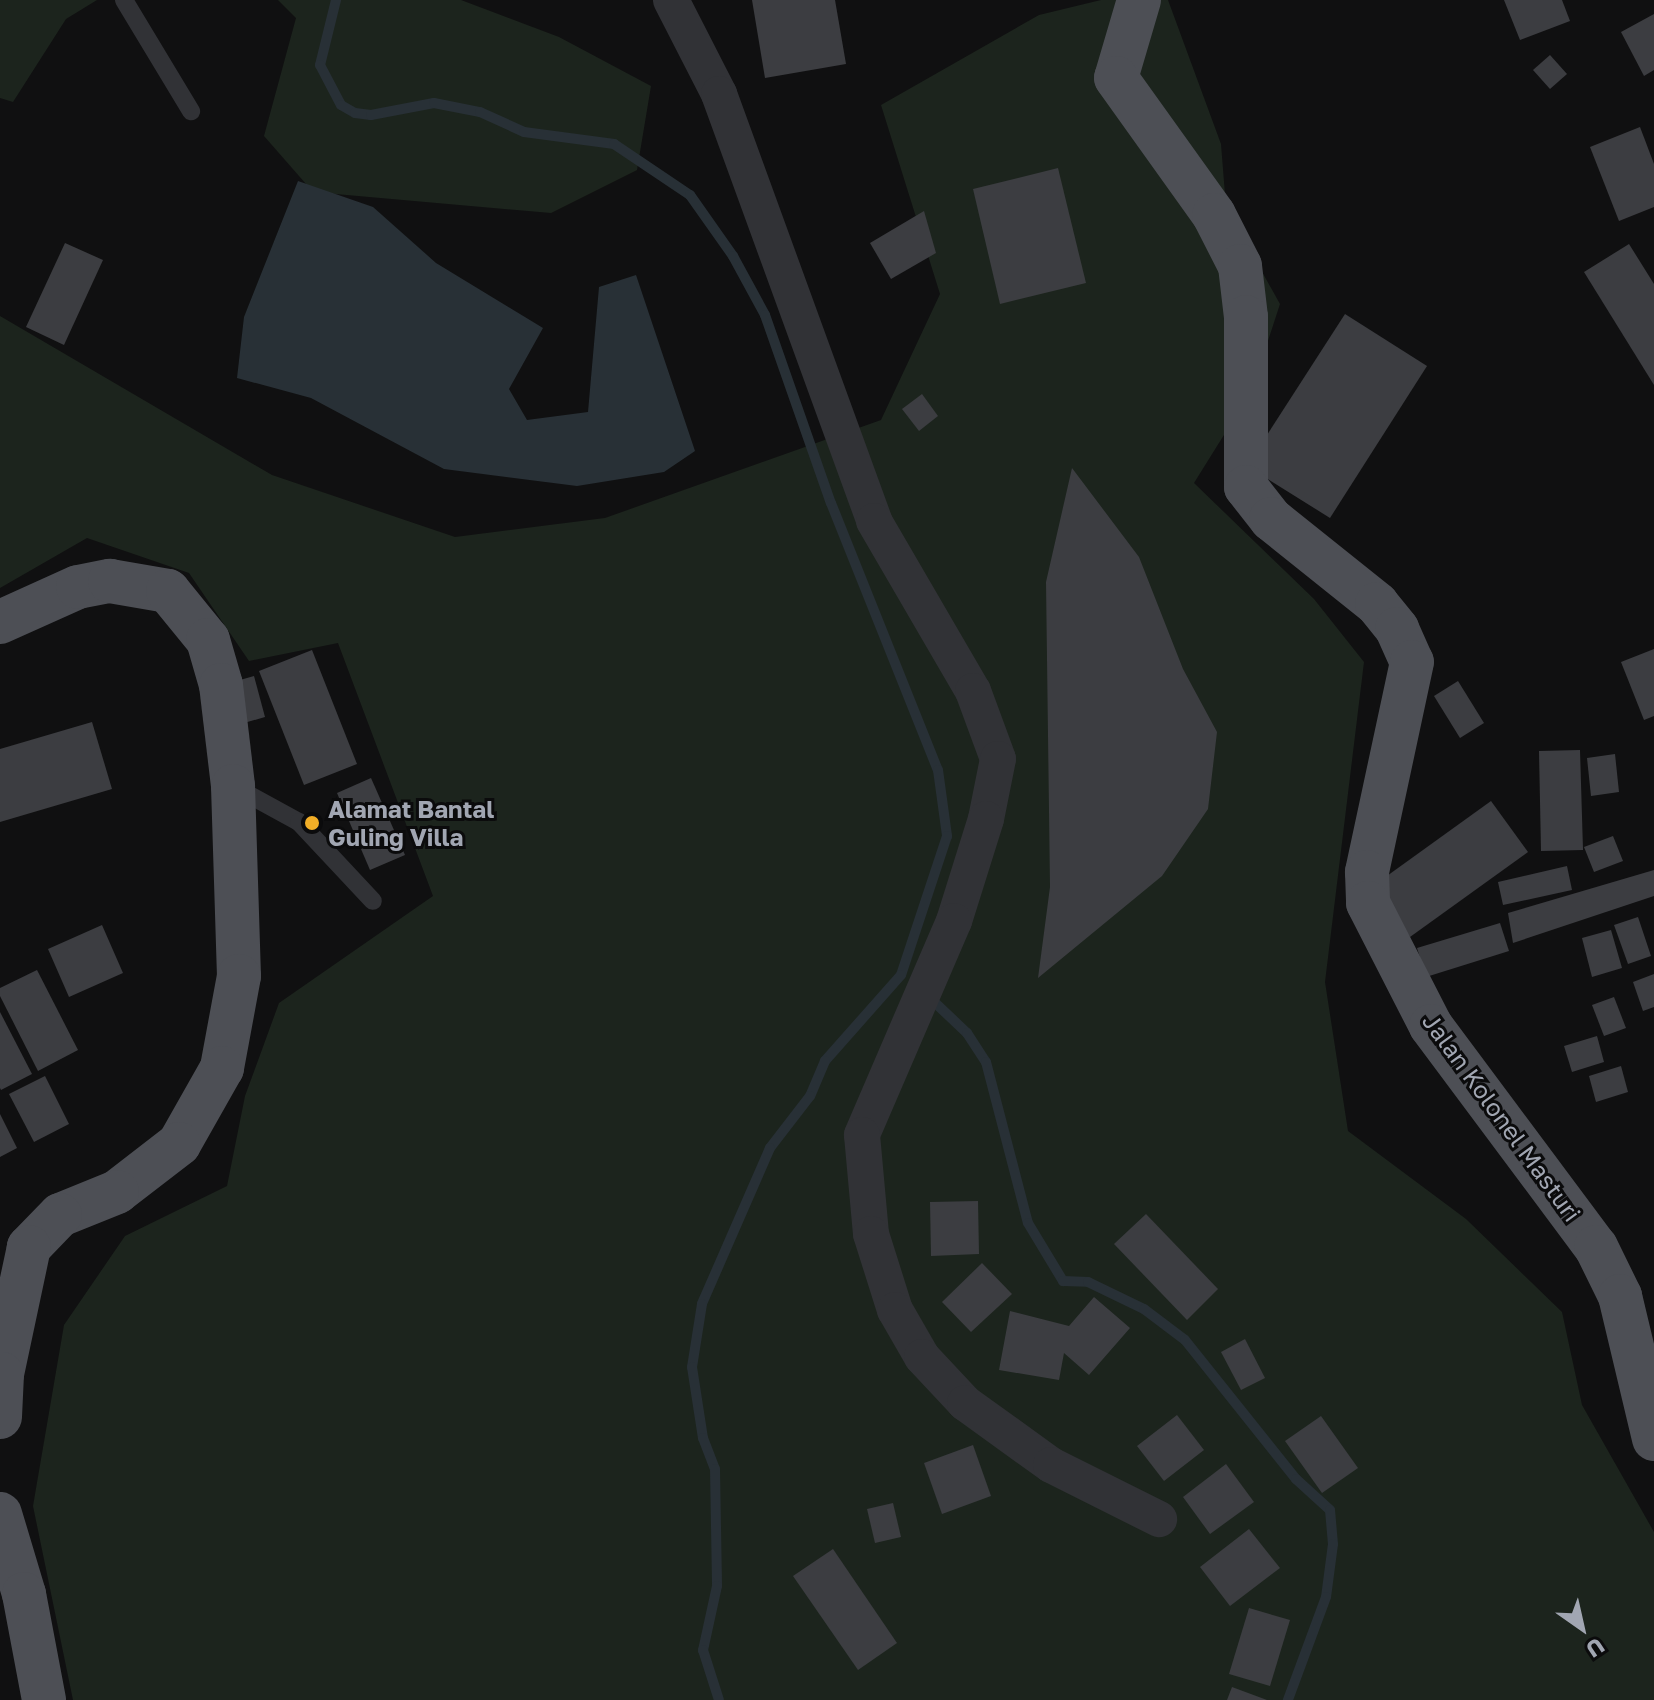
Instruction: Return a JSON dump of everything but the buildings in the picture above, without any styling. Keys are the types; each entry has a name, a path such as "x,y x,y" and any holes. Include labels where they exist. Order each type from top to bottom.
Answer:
{"main road":[{"name":"Jalan Kolonel Masturi","path":"1139,0 1116,78 1214,215 1240,266 1246,317 1246,487 1271,519 1377,604 1397,629 1412,662 1367,872 1368,903 1431,1026 1596,1247 1620,1296 1654,1439"},
{"path":"0,622 78,587 110,581 168,591 208,640 221,685 233,786 239,976 222,1068 179,1144 117,1192 60,1215 29,1247 2,1374 0,1417"},
{"path":"0,1514 24,1594 44,1700"}],"street":[{"path":"671,0 719,94 874,521 973,691 998,759 986,819 954,921 862,1135 871,1234 895,1310 922,1357 965,1403 1051,1465 1159,1519"}],"lane":[{"path":"124,0 191,111"},
{"path":"233,786 299,822 373,901"}],"shaded area":[{"path":"0,0 97,0 66,19 13,102 0,98"},
{"path":"278,0 461,0 559,37 651,86 637,170 551,213 313,192 264,136 296,18"},
{"path":"1101,0 1168,0 1221,144 1226,207 1280,304 1252,390 1194,483 1314,599 1364,662 1325,982 1348,1131 1466,1219 1562,1312 1582,1405 1654,1532 1654,1700 73,1700 33,1506 64,1325 125,1236 227,1186 245,1096 279,1003 433,896 338,643 249,661 189,573 87,538 0,588 0,316 272,475 455,537 605,518 881,420 940,294 881,105 1039,15"},
{"path":"298,181 373,207 436,263 543,328 509,389 527,420 588,412 599,287 636,275 695,451 664,472 577,486 444,469 311,398 237,378 244,317"}],"waterway":[{"path":"336,0 320,65 341,105 355,113 371,115 434,103 480,112 524,132 614,144 690,195 733,256 765,315 831,503 938,770 947,836 901,975 825,1061 810,1096 770,1148 702,1304 692,1367 703,1438 715,1469 717,1586 703,1650 719,1700"},
{"path":"930,998 967,1033 986,1062 1028,1223 1063,1281 1088,1282 1144,1309 1185,1340 1296,1479 1330,1510 1333,1544 1326,1597 1288,1700"}],"place":[{"name":"Alamat Bantal Guling Villa","path":"312,823"}]}
